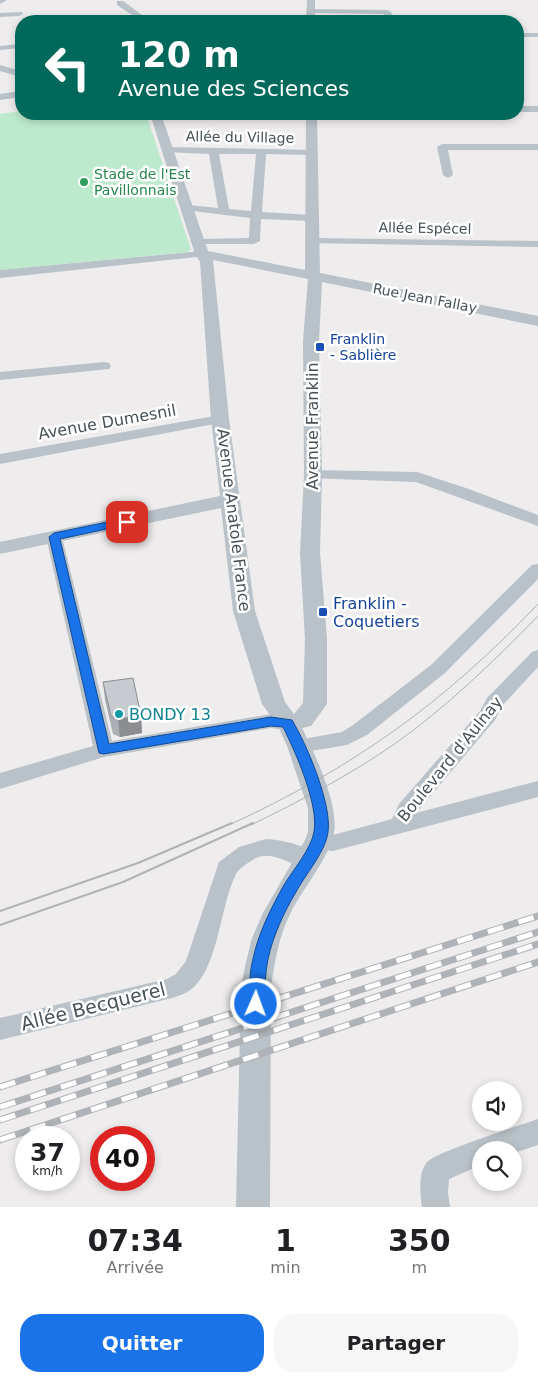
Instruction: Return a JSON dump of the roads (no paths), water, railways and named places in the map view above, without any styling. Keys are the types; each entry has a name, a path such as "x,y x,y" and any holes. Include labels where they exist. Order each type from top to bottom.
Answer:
{"street":[{"path":"311,0 311,15"},
{"path":"120,3 137,15"},
{"path":"330,15 387,12 388,15"},
{"path":"0,15 19,14"},
{"path":"524,35 538,35"},
{"path":"0,48 15,47"},
{"path":"0,67 15,63"},
{"path":"0,67 15,72"},
{"path":"0,97 15,95"},
{"path":"524,109 538,109"},
{"name":"Avenue Anatole France","path":"157,120 207,262 220,419 244,611 274,704 288,724 299,746 321,808 322,832 313,851 289,890 266,937 260,960 256,987 253,1207"},
{"name":"Avenue Franklin","path":"288,724 304,720 316,704 316,639 310,553 313,475 311,341 315,279 313,275 312,120"},
{"path":"448,174 442,146 538,147"},
{"name":"Allée du Village","path":"167,150 312,152"},
{"path":"214,150 224,212"},
{"path":"0,274 254,241 261,152"},
{"path":"188,208 256,215 312,218"},
{"name":"Allée Espécel","path":"313,242 538,244"},
{"name":"Rue Jean Fallay","path":"201,248 313,275 538,321"},
{"path":"0,376 104,366"},
{"name":"Avenue Dumesnil","path":"0,459 220,419"},
{"path":"313,475 417,477 453,488 538,522"},
{"path":"0,548 231,500"},
{"path":"54,537 104,750"},
{"path":"299,746 347,738 360,730 438,669 538,569"},
{"name":"Boulevard d'Aulnay","path":"313,851 333,842 400,825 406,810 488,715 494,703 538,656"},
{"path":"0,781 104,750 271,721 288,724"},
{"path":"400,825 538,789"},
{"name":"Allée Becquerel","path":"0,1029 172,988 184,981 196,965 227,868 237,859 266,846 288,850 313,851"},
{"path":"512,1141 538,1132"},
{"path":"436,1207 434,1193 436,1172 443,1167 472,1155"}],"tram line":[{"path":"229,825 316,780 395,730 468,672 538,604"},
{"path":"251,825 324,788 413,731 468,684 538,616"},
{"path":"0,911 138,863 232,823"},
{"path":"0,925 123,882 253,823"}],"railway":[{"path":"0,1087 538,916"},
{"path":"0,1107 538,932"},
{"path":"0,1120 538,944"},
{"path":"0,1140 538,962"}],"place":[{"name":"Stade de l'Est Pavillonnais","path":"84,182"},
{"name":"Franklin - Sablière","path":"320,347"},
{"name":"Franklin - Coquetiers","path":"323,612"},
{"name":"BONDY 13","path":"119,714"}]}
